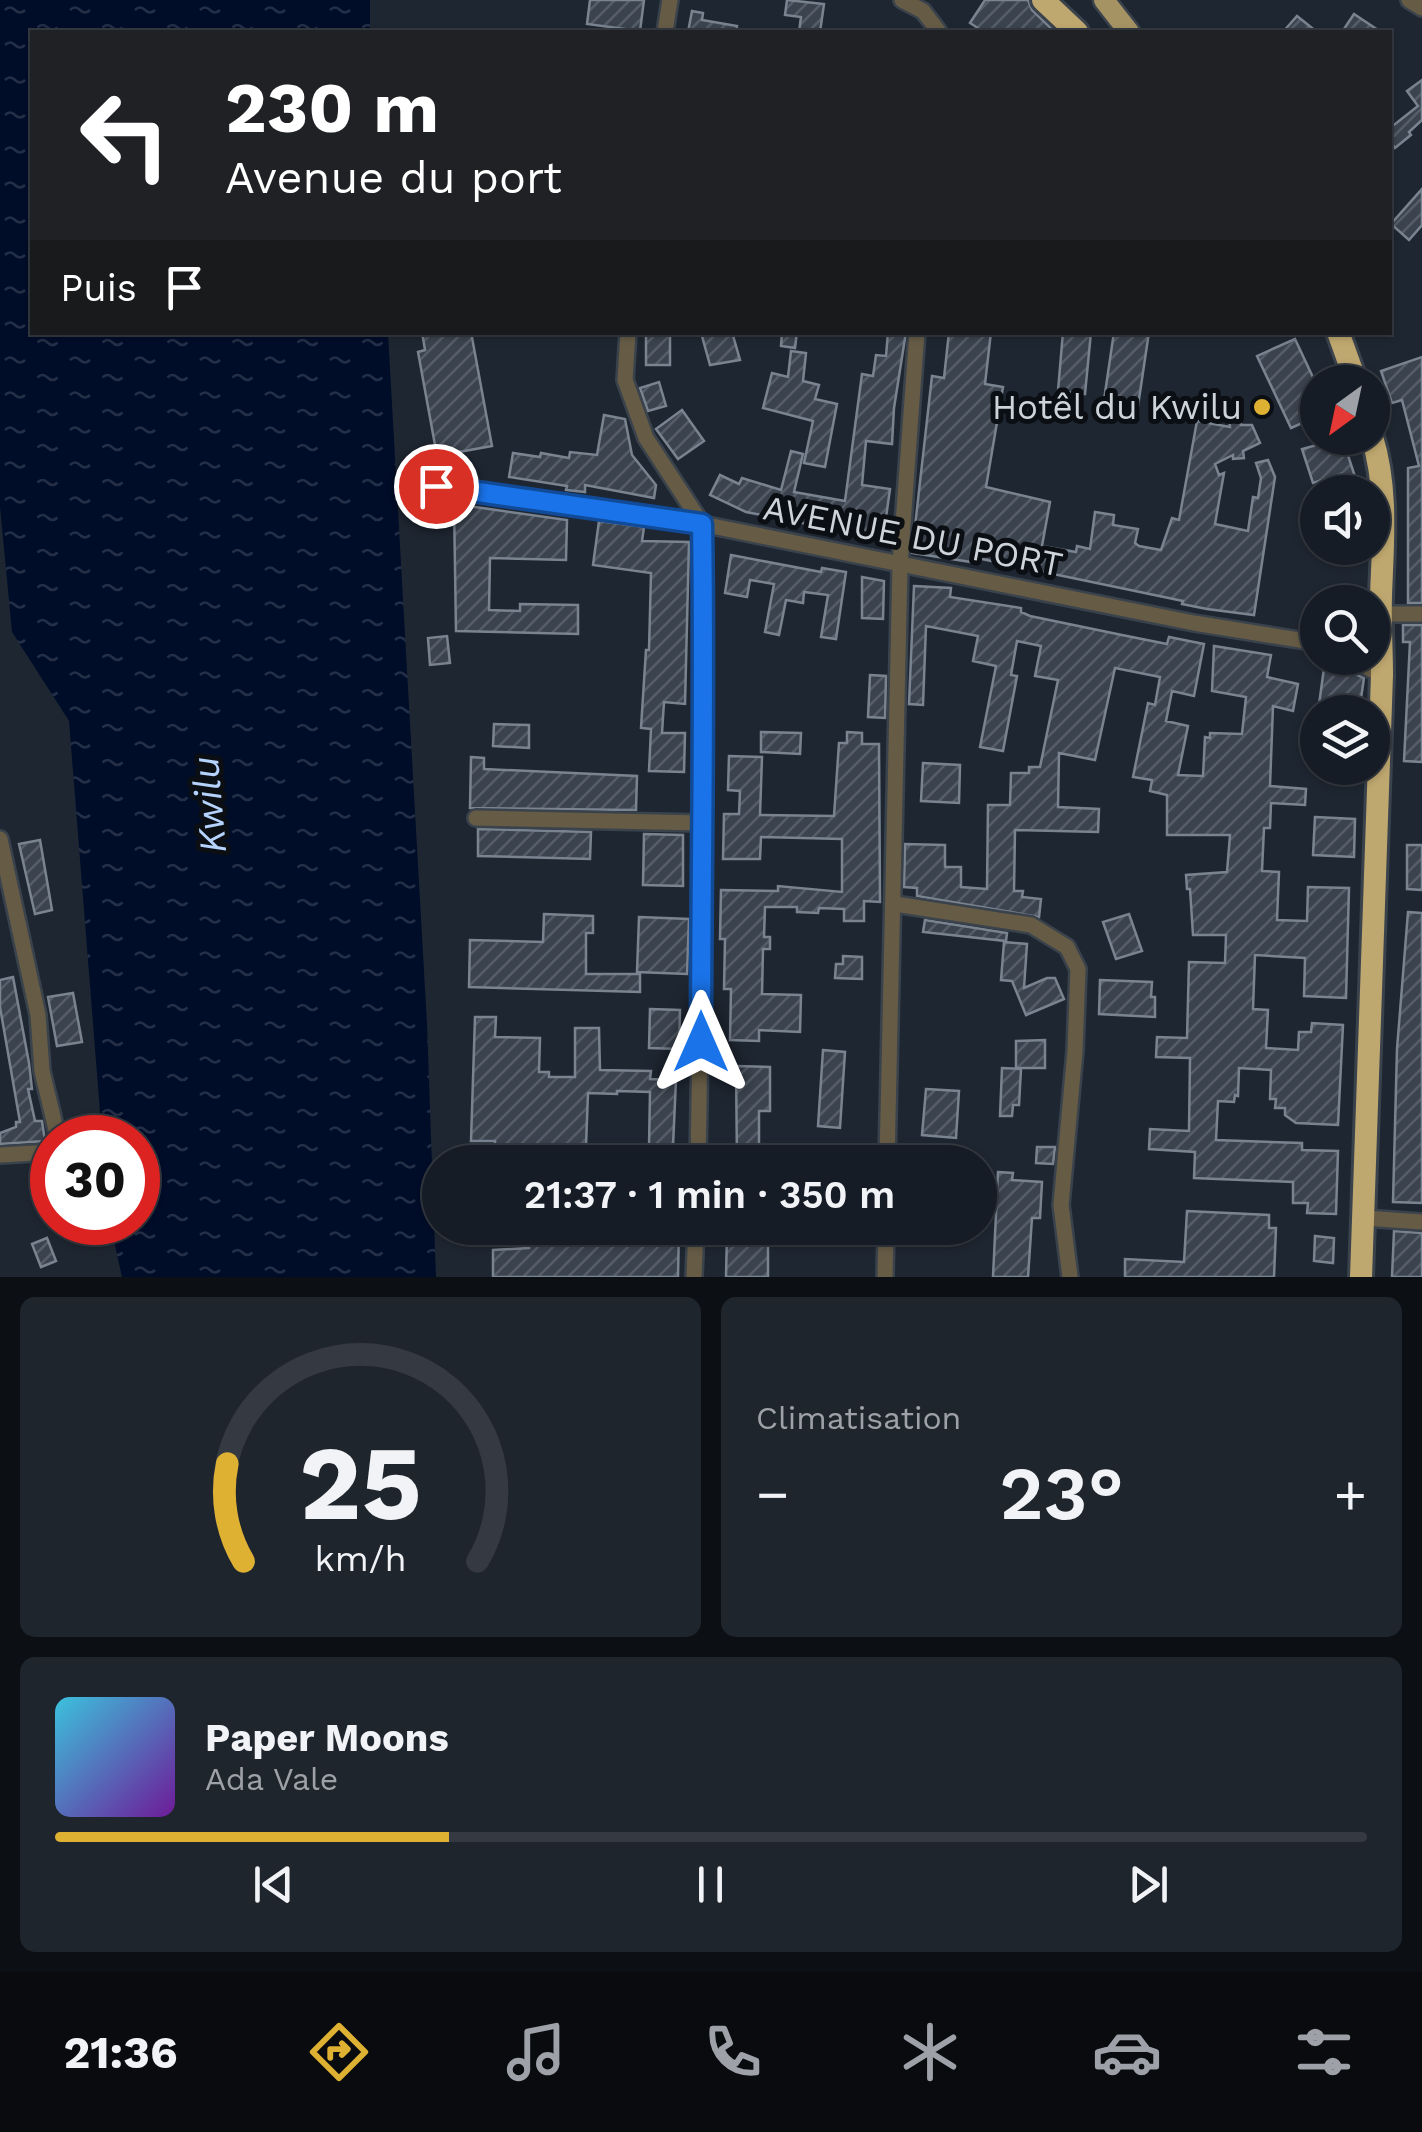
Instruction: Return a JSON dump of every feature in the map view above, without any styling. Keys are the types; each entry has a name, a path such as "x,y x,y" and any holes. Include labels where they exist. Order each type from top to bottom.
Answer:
{"highway":[{"path":"1044,0 1075,30"},
{"path":"1339,335 1350,365"},
{"path":"1378,455 1384,546 1380,585"},
{"path":"1360,1277 1382,675"}],"main road":[{"path":"1104,0 1127,30"}],"street":[{"path":"666,30 670,0"},
{"path":"902,0 922,11 937,30"},
{"path":"1409,0 1422,8"},
{"path":"628,335 626,380 646,438 702,524 705,746 698,1145"},
{"path":"888,1145 900,565 917,335"},
{"name":"AVENUE DU PORT","path":"436,486 702,524 1194,623 1300,640"},
{"path":"1390,607 1422,614"},
{"path":"476,818 702,822"},
{"path":"0,839 38,1015 42,1071 53,1115"},
{"path":"895,904 1031,925 1067,946 1078,969 1076,1051 1061,1205 1070,1277"},
{"path":"0,1156 30,1154"},
{"path":"1364,1218 1422,1222"},
{"path":"694,1277 695,1245"},
{"path":"884,1277 885,1245"}],"water":[{"name":"Kwilu","path":"0,0 370,0 370,30 30,30 30,335 388,335 427,1024 431,1145 422,1145 422,1245 435,1245 436,1277 122,1277 115,1245 160,1245 160,1115 100,1115 69,721 12,632 0,507"}],"building":[{"path":"590,0 644,0 640,30 587,24"},
{"path":"787,0 824,4 820,30 799,30 801,17 785,15"},
{"path":"985,0 1028,0 1032,10 1053,30 981,30 970,23"},
{"path":"692,11 703,13 702,20 737,26 736,30 688,30"},
{"path":"1354,14 1378,30 1343,30"},
{"path":"1297,16 1314,30 1285,30"},
{"path":"1422,80 1422,120 1395,148 1392,126 1418,106 1407,91"},
{"path":"1422,189 1422,225 1409,240 1392,223"},
{"path":"422,335 472,335 492,446 437,456 418,352 425,350"},
{"path":"646,335 670,335 670,365 646,365"},
{"path":"733,335 740,360 710,365 702,336"},
{"path":"782,335 797,335 795,348 781,346"},
{"path":"888,335 906,335 892,444 866,441 862,485 890,489 883,539 746,512 710,495 720,475 739,484 742,478 781,490 791,451 803,454 794,492 845,501 862,374 873,376 876,355 886,356"},
{"path":"949,335 991,335 985,384 1003,387 986,487 1050,502 1042,546 1076,552 1077,546 1090,549 1095,512 1114,515 1113,525 1138,529 1135,543 1139,546 1161,550 1172,518 1179,520 1197,421 1230,427 1228,413 1240,412 1241,425 1252,425 1260,443 1243,451 1244,458 1233,459 1233,455 1215,464 1219,475 1224,473 1215,524 1248,531 1253,497 1258,498 1261,478 1256,463 1268,460 1275,477 1254,615 1182,604 1183,601 972,557 971,562 912,553 932,376 944,378"},
{"path":"1063,335 1091,335 1085,394 1058,391"},
{"path":"1114,335 1149,335 1138,406 1104,400"},
{"path":"1295,339 1307,365 1300,365 1300,424 1291,428 1257,356"},
{"path":"791,351 806,353 803,381 819,385 815,399 837,404 825,467 804,463 813,421 763,408 772,373 788,377"},
{"path":"1422,357 1422,603 1408,603 1408,468 1419,466 1402,400 1392,403 1390,397 1390,368"},
{"path":"659,382 666,406 648,411 640,388"},
{"path":"682,410 704,441 678,459 656,429"},
{"path":"604,415 625,419 632,455 656,485 654,498 585,485 585,492 566,490 567,486 509,477 513,453 569,458 570,452 597,455"},
{"path":"1304,455 1348,455 1354,475 1341,474 1310,475"},
{"path":"454,504 567,520 566,560 490,558 489,610 520,611 520,604 578,605 578,634 456,631"},
{"path":"599,521 644,527 642,541 689,542 685,704 664,702 662,733 685,733 684,772 649,771 651,729 641,728 651,573 593,565"},
{"path":"731,555 821,572 822,568 846,572 836,639 821,637 828,595 804,592 803,603 786,600 779,635 765,632 774,584 750,580 747,597 725,593"},
{"path":"862,577 884,581 883,619 862,618"},
{"path":"914,586 951,588 950,597 1021,608 1030,616 1167,644 1169,637 1204,644 1194,696 1172,691 1166,721 1188,726 1178,775 1203,776 1205,737 1210,738 1210,733 1242,734 1246,697 1212,691 1214,646 1271,655 1267,677 1298,684 1293,711 1273,706 1270,786 1306,789 1305,805 1271,803 1270,828 1264,828 1262,871 1279,872 1277,920 1307,921 1308,887 1349,888 1346,998 1304,996 1305,958 1255,955 1253,1009 1268,1010 1266,1048 1298,1050 1299,1032 1311,1032 1312,1023 1343,1025 1338,1125 1296,1123 1285,1115 1285,1108 1275,1108 1276,1099 1270,1099 1271,1070 1239,1068 1238,1096 1235,1095 1234,1102 1218,1101 1216,1140 1302,1143 1302,1150 1338,1151 1336,1214 1307,1213 1308,1203 1293,1203 1293,1182 1194,1178 1195,1152 1149,1149 1150,1129 1189,1131 1190,1058 1156,1057 1157,1037 1187,1038 1189,962 1225,963 1226,935 1193,935 1186,875 1227,872 1230,835 1167,835 1167,795 1150,791 1152,780 1133,777 1148,703 1155,705 1160,677 1115,668 1095,760 1059,753 1058,807 1099,809 1098,832 1015,830 1014,891 1023,891 1022,897 1041,899 1039,917 917,896 917,888 904,887 905,844 945,845 945,867 961,867 961,887 987,889 988,805 1010,805 1011,773 1029,773 1029,767 1040,767 1058,680 1035,676 1041,646 1017,641 1011,675 1017,676 1003,751 980,747 996,666 973,661 978,636 926,626 923,705 909,704"},
{"path":"1403,625 1422,625 1422,762 1404,761 1410,642 1403,642"},
{"path":"447,636 450,663 430,665 428,638"},
{"path":"870,675 886,676 885,718 868,717"},
{"path":"1323,675 1364,678 1362,695 1320,695"},
{"path":"494,724 529,725 529,748 493,746"},
{"path":"761,732 801,733 800,754 761,752"},
{"path":"847,732 862,733 862,744 879,744 880,902 864,901 864,921 844,921 844,909 819,908 818,913 797,912 797,907 765,907 764,937 770,937 770,949 763,949 762,994 801,995 800,1032 759,1030 759,1041 730,1040 731,989 724,989 721,890 778,891 778,886 842,892 842,839 761,837 760,859 723,859 724,814 739,814 740,791 728,790 729,756 762,757 760,815 834,816 839,743 847,743"},
{"path":"471,757 484,758 484,769 637,776 636,810 470,808"},
{"path":"923,763 960,765 959,803 921,801"},
{"path":"1315,817 1355,819 1354,857 1313,855"},
{"path":"478,829 591,832 590,859 478,856"},
{"path":"644,834 683,835 683,886 643,885"},
{"path":"40,840 52,910 35,914 19,844"},
{"path":"1407,845 1422,845 1422,890 1407,889"},
{"path":"1408,912 1422,913 1422,1203 1393,1202 1397,1049"},
{"path":"544,914 593,916 593,933 586,933 586,974 640,974 640,992 469,987 470,940 543,942"},
{"path":"1129,914 1142,951 1116,959 1103,922"},
{"path":"639,917 689,919 687,974 637,972"},
{"path":"925,920 1007,933 1006,941 923,932"},
{"path":"1004,942 1027,944 1024,988 1055,978 1064,999 1026,1015 1012,981 1001,980"},
{"path":"843,956 862,957 862,979 835,978 836,964 843,964"},
{"path":"13,977 29,1063 32,1089 28,1089 34,1115 30,1115 30,1142 0,1144 0,1133 20,1122 0,1007 0,980"},
{"path":"1100,980 1152,982 1155,1017 1099,1014"},
{"path":"73,993 82,1042 57,1046 48,997"},
{"path":"650,1009 680,1010 679,1049 649,1048"},
{"path":"475,1017 496,1017 495,1037 540,1038 539,1072 549,1072 549,1077 575,1077 575,1028 599,1028 600,1070 651,1071 650,1079 676,1080 673,1145 649,1145 650,1092 617,1091 588,1093 586,1145 495,1145 495,1141 471,1141"},
{"path":"1045,1040 1045,1068 1016,1068 1016,1041"},
{"path":"823,1050 845,1052 840,1128 818,1126"},
{"path":"736,1066 770,1067 770,1111 759,1111 759,1145 737,1145"},
{"path":"1002,1068 1021,1069 1019,1105 1013,1105 1012,1116 1000,1116"},
{"path":"926,1089 959,1091 956,1138 922,1135"},
{"path":"1037,1147 1055,1147 1053,1164 1036,1163"},
{"path":"998,1172 1013,1173 1012,1180 1042,1182 1040,1218 1032,1218 1028,1277 993,1277"},
{"path":"1187,1211 1269,1215 1269,1228 1276,1228 1274,1277 1125,1277 1125,1259 1184,1262"},
{"path":"1394,1231 1422,1233 1422,1277 1392,1277"},
{"path":"1315,1236 1334,1238 1333,1263 1314,1261"},
{"path":"32,1245 50,1245 56,1261 41,1267"},
{"path":"679,1245 678,1277 493,1277 493,1250"},
{"path":"727,1245 768,1245 768,1277 726,1277"}],"place":[{"name":"Hotêl du Kwilu","path":"1262,407"}],"route":[{"path":"436,486 702,524 705,746 701,1042"}]}
